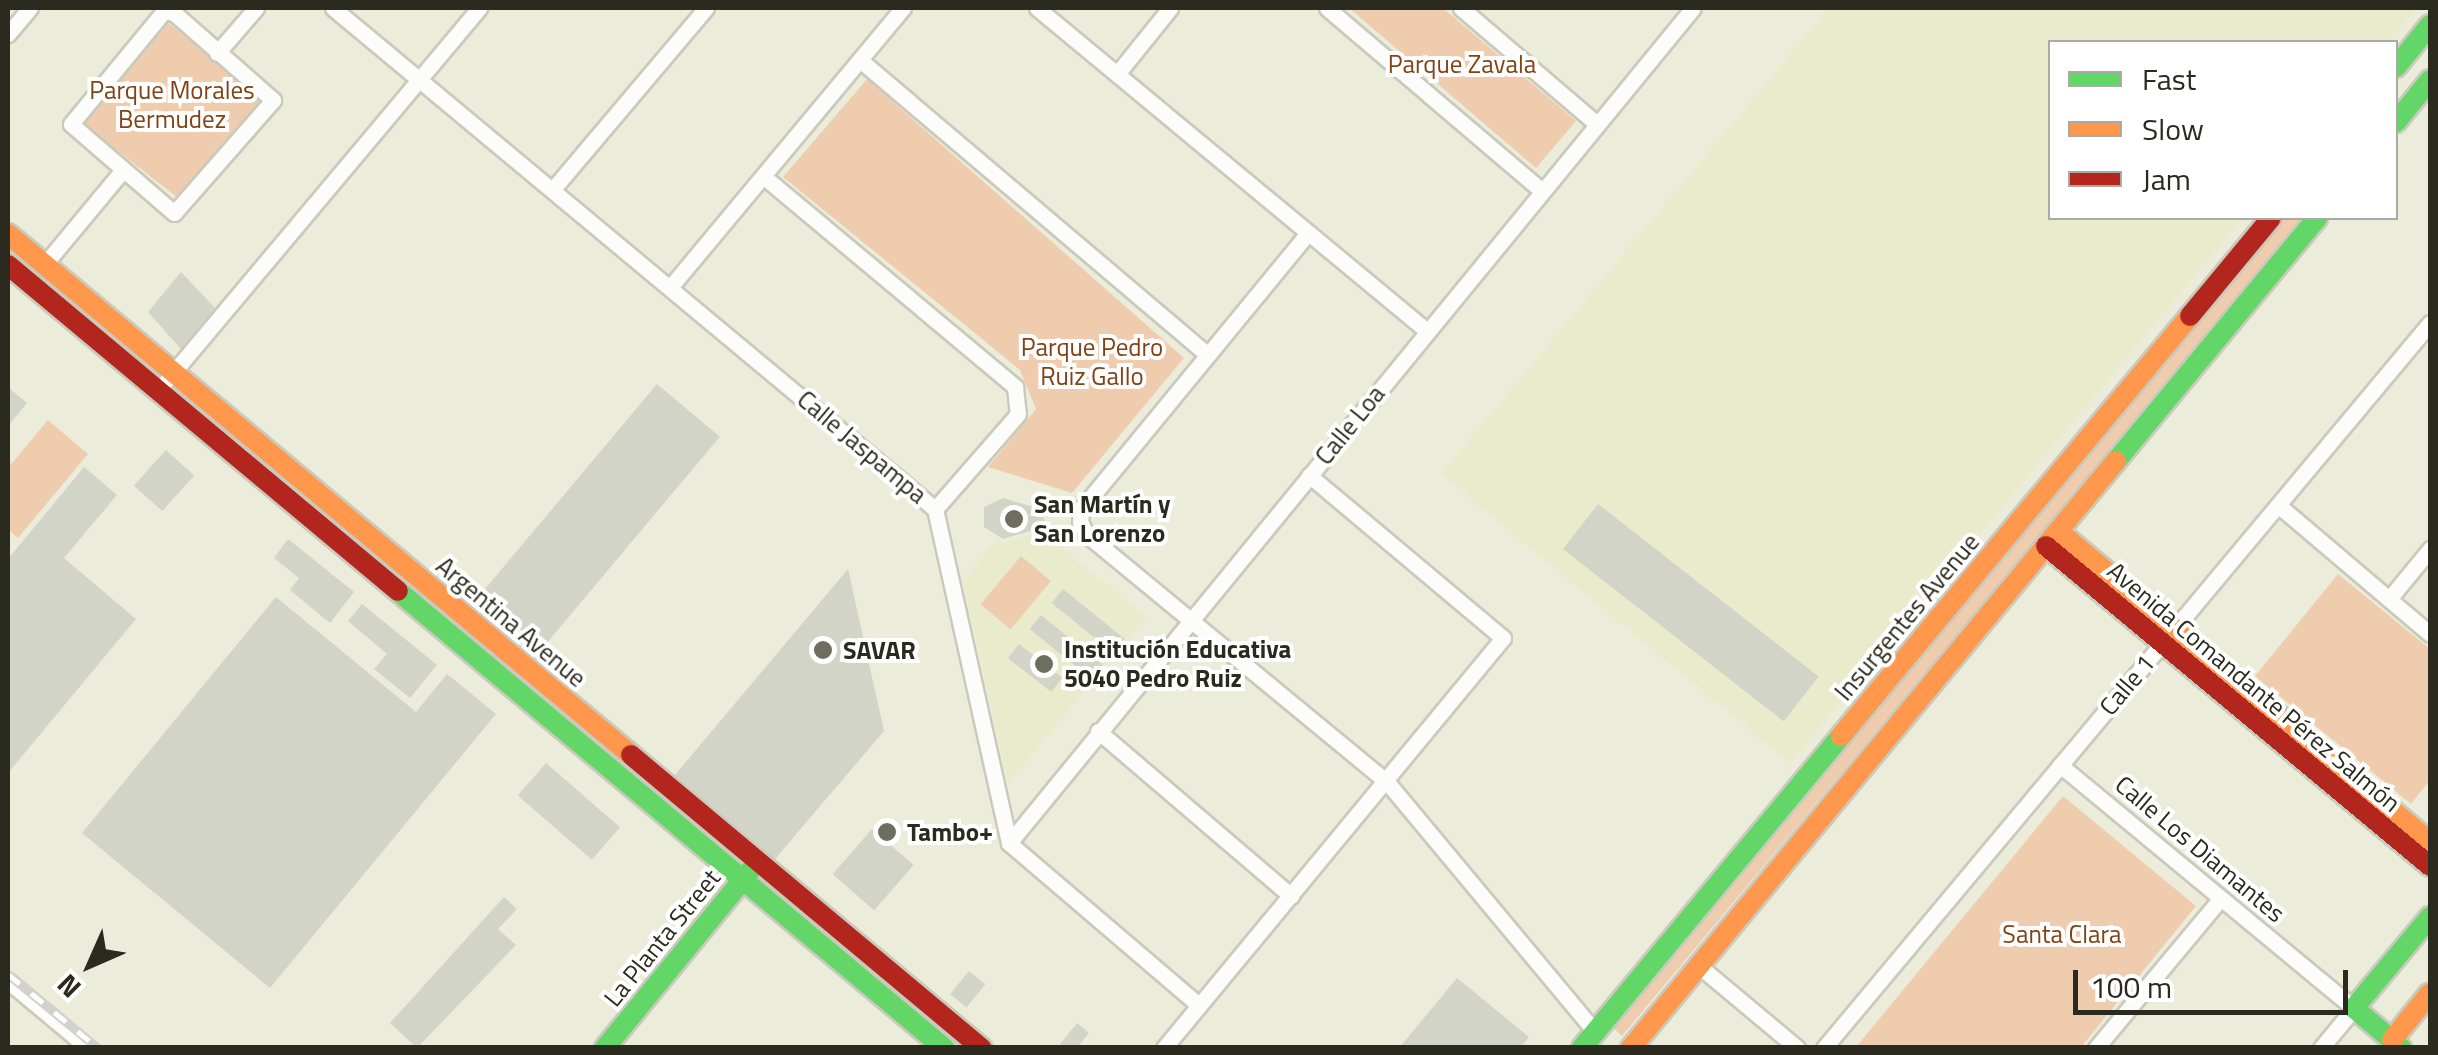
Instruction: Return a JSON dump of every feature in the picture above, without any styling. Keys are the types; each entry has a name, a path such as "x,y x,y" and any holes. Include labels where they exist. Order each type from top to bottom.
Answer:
{"main road":[{"path":"2398,65 2430,25"},
{"path":"2398,120 2430,80"},
{"name":"Insurgentes Avenue","path":"1588,1040 2269,220"},
{"path":"1630,1048 2315,220"},
{"name":"Argentina Avenue","path":"8,234 982,1048"},
{"name":"Argentina Avenue","path":"8,264 944,1048"},
{"path":"2052,538 2168,636 2430,842"},
{"name":"Avenida Comandante Pérez Salmón","path":"2168,636 2430,866"},
{"name":"La Planta Street","path":"605,1048 758,861"},
{"path":"2354,1008 2430,917"},
{"path":"2397,1044 2430,994"},
{"name":"Calle Los Diamantes","path":"2354,1008 2397,1044"}],"street":[{"path":"8,34 30,8"},
{"path":"217,52 256,8"},
{"name":"Calle Jaspampa","path":"333,8 672,285 935,509 1009,843"},
{"path":"158,391 479,8"},
{"path":"553,189 706,8"},
{"path":"672,285 904,8"},
{"path":"1037,8 1427,331"},
{"path":"1117,74 1170,8"},
{"path":"1327,8 1542,191"},
{"path":"1461,8 1597,124"},
{"name":"Calle Loa","path":"1009,843 1693,8"},
{"path":"164,11 270,92 267,110 180,211 168,210 122,171 71,124 164,11"},
{"path":"860,60 1208,355"},
{"path":"44,264 122,171"},
{"path":"763,176 1016,387 1018,414 935,509"},
{"path":"1308,233 1081,509 1086,534 1387,782 1588,1040"},
{"name":"Calle 1","path":"1824,1048 2430,323"},
{"path":"1164,1048 1387,782 1503,636 1309,475"},
{"path":"2278,505 2430,634"},
{"path":"2388,599 2430,549"},
{"path":"1098,731 1291,896"},
{"name":"Calle Los Diamantes","path":"2060,766 2354,1008"},
{"path":"1009,843 1199,1005"},
{"path":"2096,1048 2221,898"},
{"path":"1699,966 1796,1048"},
{"path":"8,981 88,1048"},
{"path":"2320,1048 2354,1008"}],"shaded area":[{"path":"1829,8 2417,8 2390,40 2048,40 2048,220 2241,220 1790,763 1441,474"},
{"name":"Institución Educativa 5040 Pedro Ruiz","path":"1054,527 1057,544 1147,617 1008,783 963,582 990,547"}],"green space":[{"name":"Parque Zavala","path":"1349,8 1443,8 1576,121 1536,168"},
{"name":"Parque Morales Bermudez","path":"162,18 263,97 182,201 81,122"},
{"name":"Parque Pedro Ruiz Gallo","path":"867,79 1184,358 1072,493 988,467 1036,409 1020,370 783,177"},
{"path":"2281,220 2302,220 1622,1036 1612,1027"},
{"path":"48,420 88,454 18,538 8,529 8,468"},
{"path":"1021,556 1051,581 1010,629 981,604"},
{"path":"2338,574 2430,649 2430,780 2411,804 2255,676"},
{"name":"Santa Clara","path":"2063,796 2196,906 2081,1047 1856,1047"}],"building":[{"path":"181,272 215,308 181,349 148,312"},
{"path":"657,384 720,437 542,648 480,595"},
{"path":"8,387 27,403 8,426"},
{"path":"166,450 194,475 162,511 134,486"},
{"path":"84,467 117,495 64,558 136,619 8,773 8,559"},
{"name":"San Martín y San Lorenzo","path":"1003,498 1044,510 1044,527 1003,539 984,527 984,507"},
{"path":"1598,504 1819,676 1784,721 1563,549"},
{"path":"288,539 354,592 330,623 290,590 299,578 274,558"},
{"name":"SAVAR","path":"848,569 884,731 775,859 675,775"},
{"path":"1063,589 1124,639 1113,653 1052,603"},
{"path":"276,597 416,712 447,674 496,714 270,988 82,833"},
{"path":"362,604 437,665 410,698 374,669 387,654 348,621"},
{"path":"1041,615 1102,665 1091,679 1030,629"},
{"path":"1019,644 1062,678 1051,692 1008,658"},
{"path":"546,763 620,827 592,860 518,795"},
{"path":"872,829 914,865 874,910 833,874"},
{"path":"504,897 517,909 498,929 516,945 417,1048 390,1023"},
{"path":"969,971 985,984 966,1008 950,994"},
{"path":"1457,978 1529,1037 1520,1048 1399,1048"},
{"path":"1077,1023 1089,1033 1077,1048 1057,1048"}],"railway":[{"path":"8,974 98,1048"}],"traffic: fast":[{"path":"2398,65 2430,25"},
{"path":"2398,120 2430,80"},
{"path":"2116,461 2315,220"},
{"path":"398,591 944,1048"},
{"path":"1582,1048 1841,736"},
{"path":"605,1048 750,871"},
{"path":"2401,1048 2354,1008 2430,917"}],"traffic: slow":[{"path":"8,234 631,755"},
{"path":"1841,736 2190,316"},
{"path":"1631,1048 2116,461"},
{"path":"2058,531 2430,842"},
{"path":"2392,1040 2430,993"}],"traffic: jam":[{"path":"2190,316 2269,220"},
{"path":"8,265 398,591"},
{"path":"2046,546 2430,866"},
{"path":"631,755 982,1048"}],"place":[{"name":"San Martín y San Lorenzo","path":"1014,519"},
{"name":"SAVAR","path":"823,650"},
{"name":"Institución Educativa 5040 Pedro Ruiz","path":"1044,664"},
{"name":"Tambo+","path":"887,832"}]}
